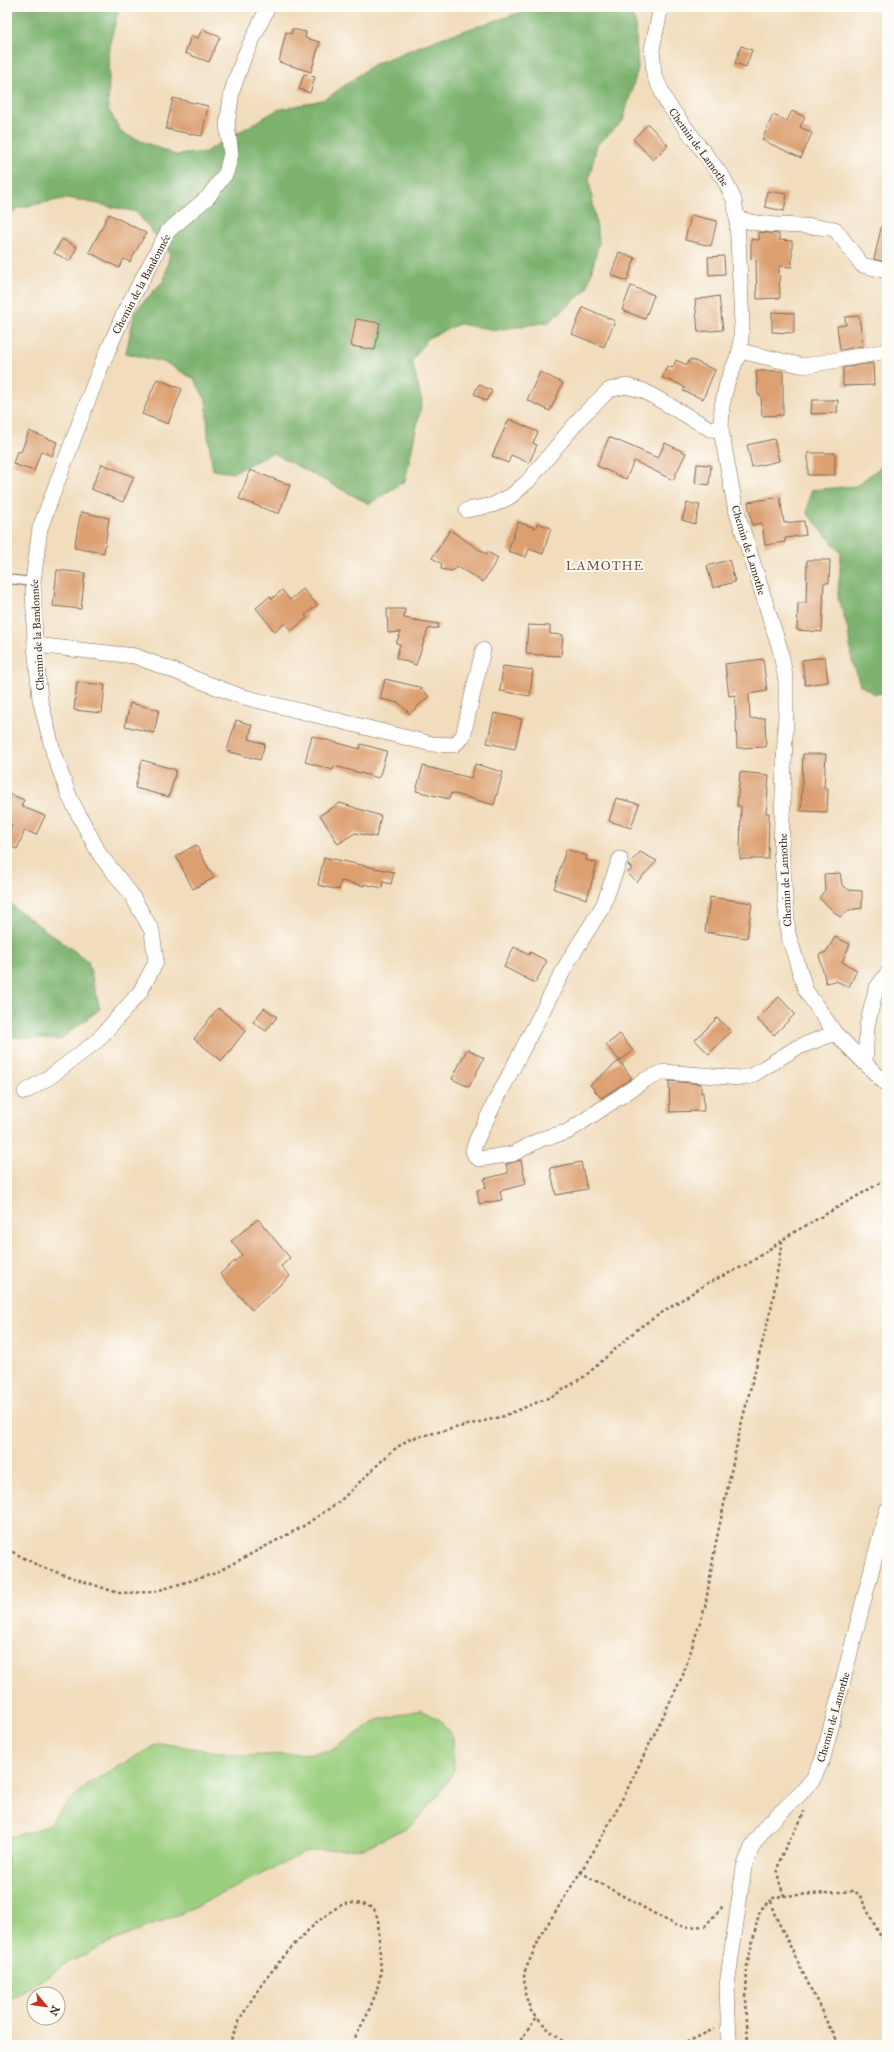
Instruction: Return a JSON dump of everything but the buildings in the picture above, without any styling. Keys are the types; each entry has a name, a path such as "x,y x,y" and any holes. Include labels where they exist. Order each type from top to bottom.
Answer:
{"street":[{"name":"Chemin de la Bandonnée","path":"25,1092 51,1076 98,1040 140,992 156,962 152,931 132,894 100,855 66,787 54,755 40,699 35,645 33,582 40,528 99,371 125,311 168,231 208,197 226,173 231,154 227,125 232,91 244,57 268,7"},
{"name":"Chemin de Lamothe","path":"660,7 652,48 654,75 667,103 724,179 734,200 737,218 742,323 740,351 727,383 722,406 721,430 735,506 780,649 786,681 781,848 788,934 806,990 835,1033 887,1085"},
{"path":"737,218 752,223 817,226 835,229 862,265 875,270 887,271"},
{"path":"740,351 804,366 887,351"},
{"path":"467,510 493,505 511,496 528,481 582,416 609,390 626,386 644,391 710,429 721,430"},
{"path":"35,645 136,656 240,696 432,744 454,745 463,736 482,650"},
{"path":"620,859 603,906 569,960 494,1104 477,1139 474,1150 475,1156 479,1159 513,1154 542,1138 567,1132 645,1080 664,1072 740,1078 752,1076 796,1048 835,1033"},
{"path":"865,1062 867,1026 876,990 887,974"},
{"name":"Chemin de Lamothe","path":"730,2045 727,1985 744,1867 753,1845 765,1827 813,1779 823,1758 887,1510"}],"lane":[{"path":"7,579 33,582"}],"path":[{"path":"7,1549 41,1567 118,1593 153,1592 213,1574 302,1526 339,1502 392,1451 409,1439 501,1417 553,1396 586,1376 640,1328 706,1284 748,1264 782,1241 887,1179"},
{"path":"566,2045 531,2011 525,1994 524,1973 542,1933 580,1872 626,1792 683,1675 705,1607 716,1542 741,1425 772,1305 782,1241"},
{"path":"784,1896 778,1874 779,1864 802,1820 806,1803 806,1787"},
{"path":"580,1872 674,1925 689,1927 705,1926 724,1905"},
{"path":"748,2045 746,1996 747,1966 760,1909 775,1897 853,1892 859,1894 887,1949"},
{"path":"771,1900 774,1911 838,2045"},
{"path":"230,2045 234,2031 246,2010 292,1945 330,1912 342,1905 356,1902 374,1908 378,1919 381,1973 370,2008 351,2045"},
{"path":"517,2045 537,2017"},
{"path":"681,2045 728,2022"}],"green space":[{"path":"7,7 119,7 110,43 108,109 122,133 175,155 205,152 277,110 326,99 374,64 444,37 538,7 629,7 635,22 638,68 623,121 597,145 589,179 599,242 587,289 549,322 496,330 459,324 428,338 412,361 422,402 405,481 369,504 273,453 232,473 213,470 208,436 206,400 194,379 166,363 126,353 135,311 164,280 170,253 136,212 68,198 18,208 7,217"},
{"path":"887,462 887,693 874,694 860,685 851,656 848,629 838,597 841,553 807,513 811,490 856,486"},
{"path":"7,899 15,908 88,961 100,1009 59,1040 7,1037"},
{"path":"420,1710 440,1720 453,1738 454,1770 441,1792 412,1825 364,1848 308,1851 187,1911 111,1942 64,1965 32,1986 26,1986 26,1990 7,2002 7,1838 45,1827 86,1785 159,1743 243,1756 314,1753 332,1750 378,1720"}],"district":[{"name":"LAMOTHE","path":"605,565"}]}
